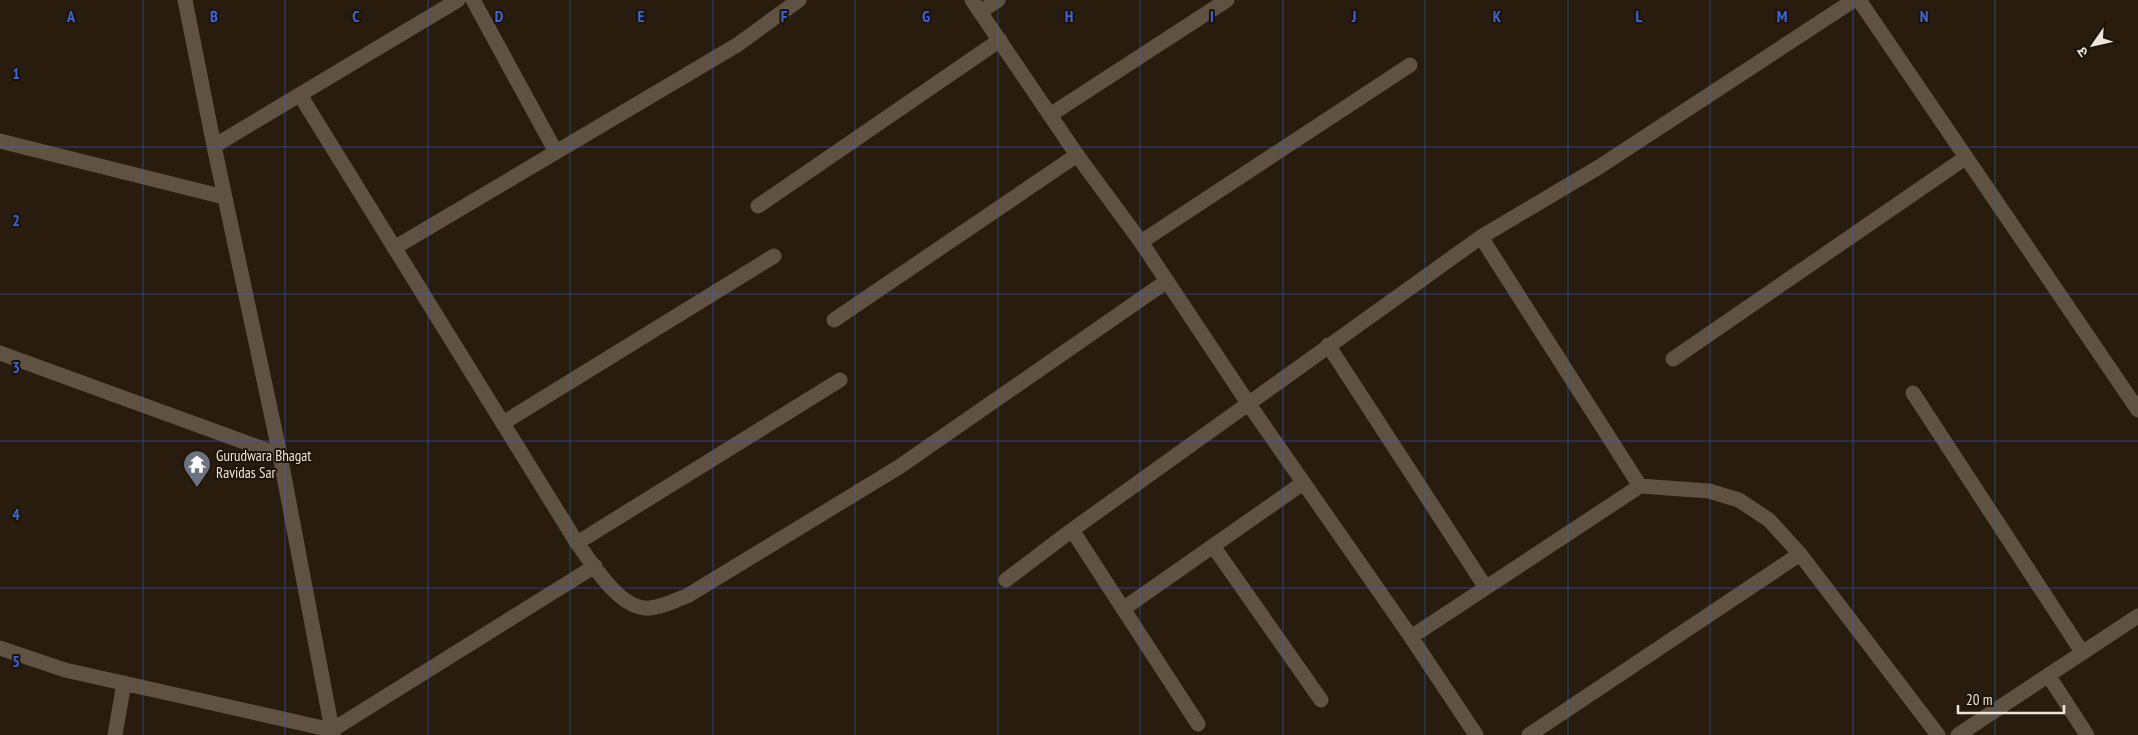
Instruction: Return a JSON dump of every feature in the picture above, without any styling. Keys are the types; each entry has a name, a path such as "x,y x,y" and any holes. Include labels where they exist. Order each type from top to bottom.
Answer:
{"street":[{"path":"185,0 224,197 280,456 332,733"},
{"path":"214,146 458,0"},
{"path":"473,0 556,152"},
{"path":"394,248 737,45 799,0"},
{"path":"998,0 976,6 1077,155 1141,242 1248,403 1411,637 1476,735"},
{"path":"1050,115 1228,0"},
{"path":"1006,580 1328,345 1481,237 1599,167 1854,0"},
{"path":"1859,0 2138,410"},
{"path":"758,206 1000,40"},
{"path":"1141,242 1410,66"},
{"path":"300,95 577,543 614,591 634,606 649,608 687,596 898,467 1167,281"},
{"path":"0,141 224,197"},
{"path":"834,320 1077,155"},
{"path":"1673,359 1965,158"},
{"path":"1481,237 1640,486"},
{"path":"503,423 774,256"},
{"path":"1328,345 1486,588"},
{"path":"0,353 280,456"},
{"path":"577,543 840,380"},
{"path":"1912,393 2082,652"},
{"path":"1123,609 1303,483"},
{"path":"1411,637 1640,486 1709,491 1738,500 1769,520 1800,554 1938,735"},
{"path":"1072,530 1198,724"},
{"path":"1213,546 1321,700"},
{"path":"1529,735 1800,554"},
{"path":"0,648 65,670 332,733 595,566"},
{"path":"1958,735 2138,616"},
{"path":"2048,675 2087,735"},
{"path":"115,735 124,683"}],"place":[{"name":"Gurudwara Bhagat Ravidas Sar","path":"197,488"}]}
